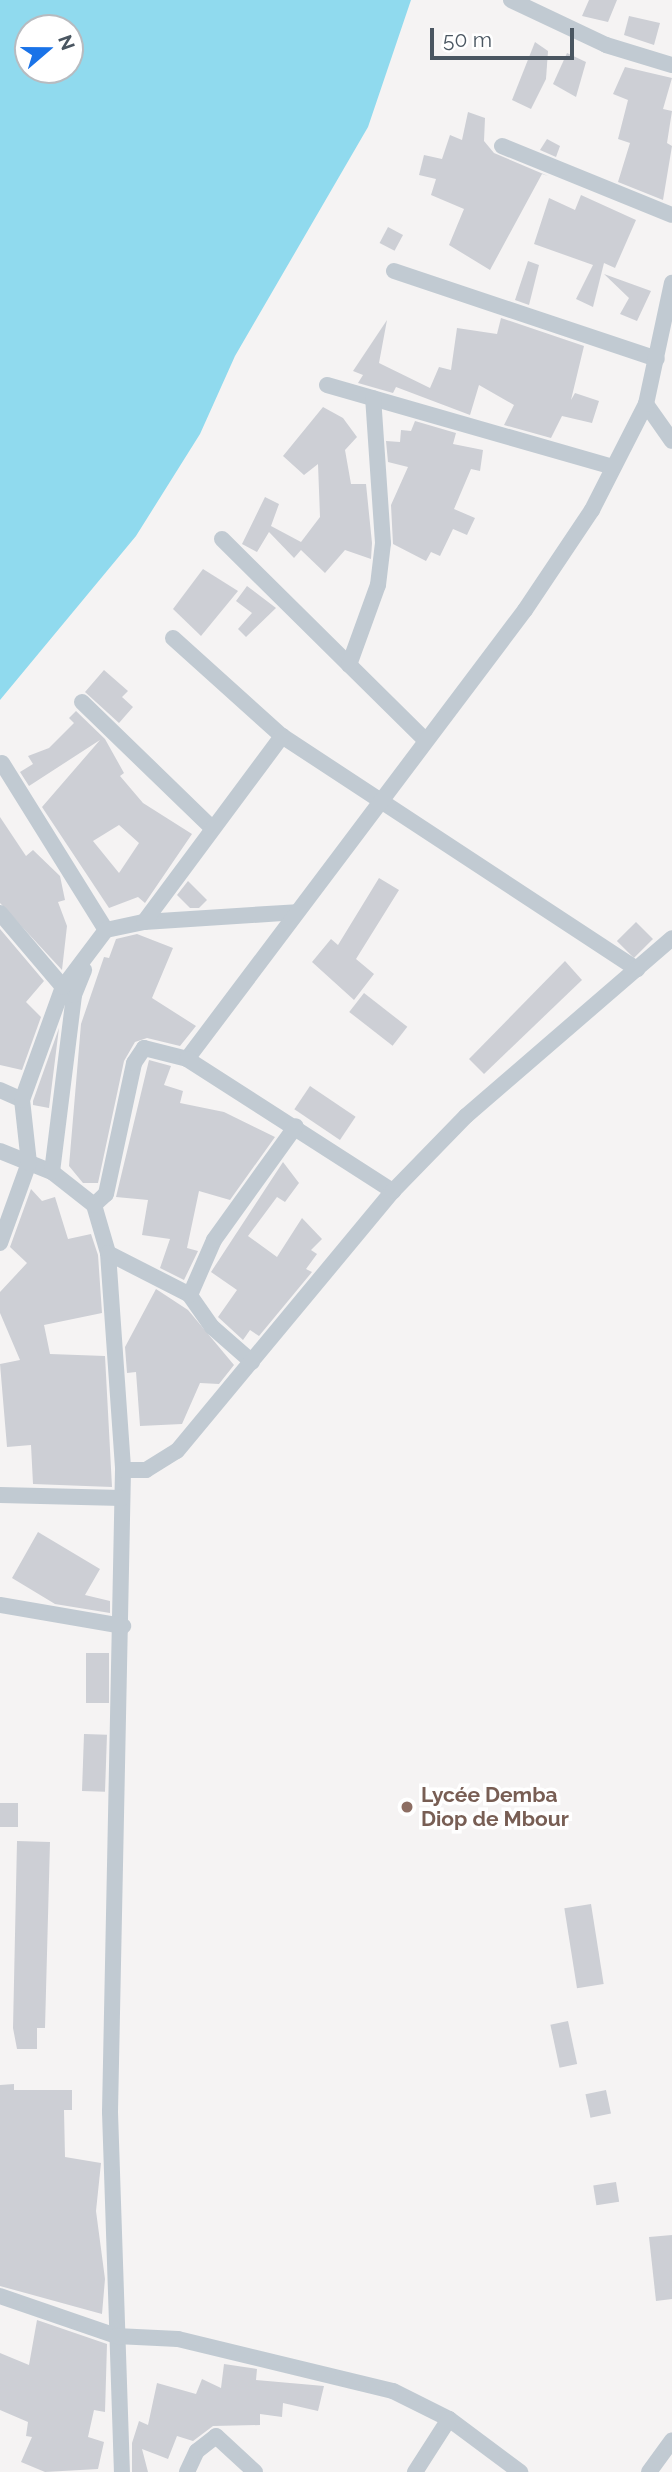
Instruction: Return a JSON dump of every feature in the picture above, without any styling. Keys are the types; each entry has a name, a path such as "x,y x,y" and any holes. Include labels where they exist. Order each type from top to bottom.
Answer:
{"street":[{"path":"511,0 606,45 672,65"},
{"path":"502,146 672,215"},
{"path":"394,271 657,359"},
{"path":"187,1059 376,801 525,610 613,467 646,404 672,283"},
{"path":"327,385 613,467"},
{"path":"349,665 378,585 383,543 373,398"},
{"path":"646,404 672,441"},
{"path":"222,539 425,740"},
{"path":"173,638 282,736 376,801 638,969"},
{"path":"82,702 210,826"},
{"path":"144,922 188,867 210,826 282,736"},
{"path":"2,763 106,930"},
{"path":"52,1172 74,995 91,955 106,930 144,922 296,912"},
{"path":"0,913 63,987"},
{"path":"123,1470 146,1470 177,1451 393,1191 466,1116 672,938"},
{"path":"0,1243 29,1163 22,1100 63,987 91,955"},
{"path":"94,1205 106,1194 134,1063 144,1048 187,1059 296,1126 393,1191"},
{"path":"0,1090 22,1100"},
{"path":"190,1295 208,1251 296,1126"},
{"path":"0,1151 52,1172 94,1205 108,1253 123,1470 123,1626 110,2112 122,2472"},
{"path":"108,1253 190,1295 212,1327 252,1362"},
{"path":"0,1495 122,1498"},
{"path":"0,1605 123,1626"},
{"path":"0,2296 116,2336 178,2339 301,2364 393,2391 449,2419 520,2472"},
{"path":"415,2472 449,2419"},
{"path":"187,2472 197,2451 216,2436 255,2472"},
{"path":"649,2472 672,2440"}],"water":[{"path":"0,0 411,0 368,127 235,356 200,434 136,536 0,700"}],"building":[{"path":"589,0 617,0 608,22 582,16"},
{"path":"629,16 660,23 654,45 624,35"},
{"path":"535,42 548,51 546,79 531,109 512,100"},
{"path":"567,53 586,62 576,97 553,84"},
{"path":"625,67 672,78 663,109 672,111 667,143 672,146 663,200 618,182 630,143 618,139 628,100 613,94"},
{"path":"468,112 485,118 484,141 494,153 548,176 542,174 490,270 449,245 464,209 431,195 436,179 419,175 424,155 442,159 450,135 462,140"},
{"path":"547,139 560,146 556,157 540,150"},
{"path":"581,195 636,220 615,268 604,263 593,307 576,299 593,265 534,244 549,198 575,210"},
{"path":"388,227 403,235 395,251 380,243"},
{"path":"528,261 539,265 529,305 515,300"},
{"path":"604,274 651,291 637,321 620,314 629,298"},
{"path":"501,318 584,346 571,400 575,393 599,401 592,423 562,416 551,438 504,425 514,405 479,385 470,415 396,387 393,393 358,383 363,375 353,371 387,320 379,363 430,388 439,367 451,370 457,328 497,334"},
{"path":"323,407 343,418 357,437 345,450 351,484 366,484 372,543 371,559 345,550 325,573 301,550 294,558 269,532 257,552 242,544 265,497 279,504 271,526 301,542 320,517 318,464 304,475 283,456"},
{"path":"415,421 456,433 453,444 483,450 480,471 471,469 454,509 475,518 467,535 453,529 440,556 431,552 426,561 393,544 391,505 408,467 388,462 386,441 400,442 401,430 411,431"},
{"path":"203,569 238,591 201,636 173,609"},
{"path":"247,586 276,608 246,637 238,629 252,613 236,601"},
{"path":"104,670 128,691 122,697 133,707 119,723 85,692"},
{"path":"76,711 105,739 124,773 120,776 143,803 192,834 145,903 138,897 109,908 42,807 100,740 29,786 20,772 33,764 28,756 49,748 74,723 69,718","holes":["119,825 139,843 119,873 93,841"]},
{"path":"0,817 26,856 33,850 60,876 65,900 58,902 67,926 62,970 0,903"},
{"path":"379,878 399,890 356,959 374,974 354,1000 312,962 331,939 338,945"},
{"path":"188,881 207,900 199,908 190,908 177,895"},
{"path":"636,922 653,939 634,958 617,941"},
{"path":"0,929 44,981 26,1002 41,1017 22,1070 0,1065"},
{"path":"137,934 173,948 152,998 196,1026 180,1046 147,1038 135,1042 124,1061 98,1183 83,1183 69,1166 81,1024 104,957 109,958 116,939"},
{"path":"565,961 582,980 484,1074 469,1059"},
{"path":"364,993 407,1027 393,1046 349,1012"},
{"path":"59,1028 49,1108 33,1105 33,1101"},
{"path":"149,1060 171,1066 164,1085 183,1091 180,1103 224,1112 275,1137 230,1200 199,1191 187,1248 198,1251 184,1280 160,1268 170,1239 142,1235 148,1200 116,1197"},
{"path":"310,1086 356,1117 340,1140 294,1109"},
{"path":"283,1162 299,1183 285,1202 277,1197 248,1236 277,1257 302,1218 322,1239 311,1250 317,1254 306,1269 312,1272 259,1336 250,1330 243,1340 218,1317 237,1290 211,1272"},
{"path":"31,1189 42,1201 55,1197 68,1239 91,1234 98,1255 102,1313 44,1325 50,1354 105,1356 112,1487 33,1484 31,1445 7,1447 0,1364 20,1360 0,1313 0,1292 27,1263 10,1247"},
{"path":"156,1289 188,1310 234,1365 219,1384 200,1383 182,1424 140,1426 136,1372 127,1373 125,1347"},
{"path":"38,1532 100,1569 85,1595 110,1601 110,1613 55,1604 12,1578"},
{"path":"86,1653 109,1653 109,1703 86,1703"},
{"path":"84,1734 107,1735 105,1792 82,1791"},
{"path":"0,1803 18,1803 18,1827 0,1827"},
{"path":"17,1841 50,1842 45,2028 37,2028 37,2049 17,2049 13,2028"},
{"path":"591,1904 604,1984 577,1988 564,1908"},
{"path":"568,2021 577,2064 560,2068 550,2025"},
{"path":"14,2084 14,2090 72,2090 72,2110 64,2110 65,2157 101,2163 96,2211 105,2279 102,2314 0,2286 0,2085"},
{"path":"606,2090 611,2113 590,2118 585,2094"},
{"path":"616,2182 619,2202 596,2205 593,2186"},
{"path":"672,2235 672,2299 656,2301 649,2237"},
{"path":"37,2320 107,2344 105,2412 94,2410 88,2437 104,2442 98,2469 45,2472 21,2462 32,2437 26,2436 28,2422 0,2410 0,2353 29,2365"},
{"path":"224,2364 257,2369 256,2380 324,2386 318,2411 283,2403 282,2417 260,2414 260,2425 213,2426 193,2441 177,2436 168,2459 142,2449 148,2472 132,2472 132,2443 139,2421 148,2425 157,2383 196,2394 202,2379 221,2388"}],"place":[{"name":"Lycée Demba Diop de Mbour","path":"407,1807"}]}
